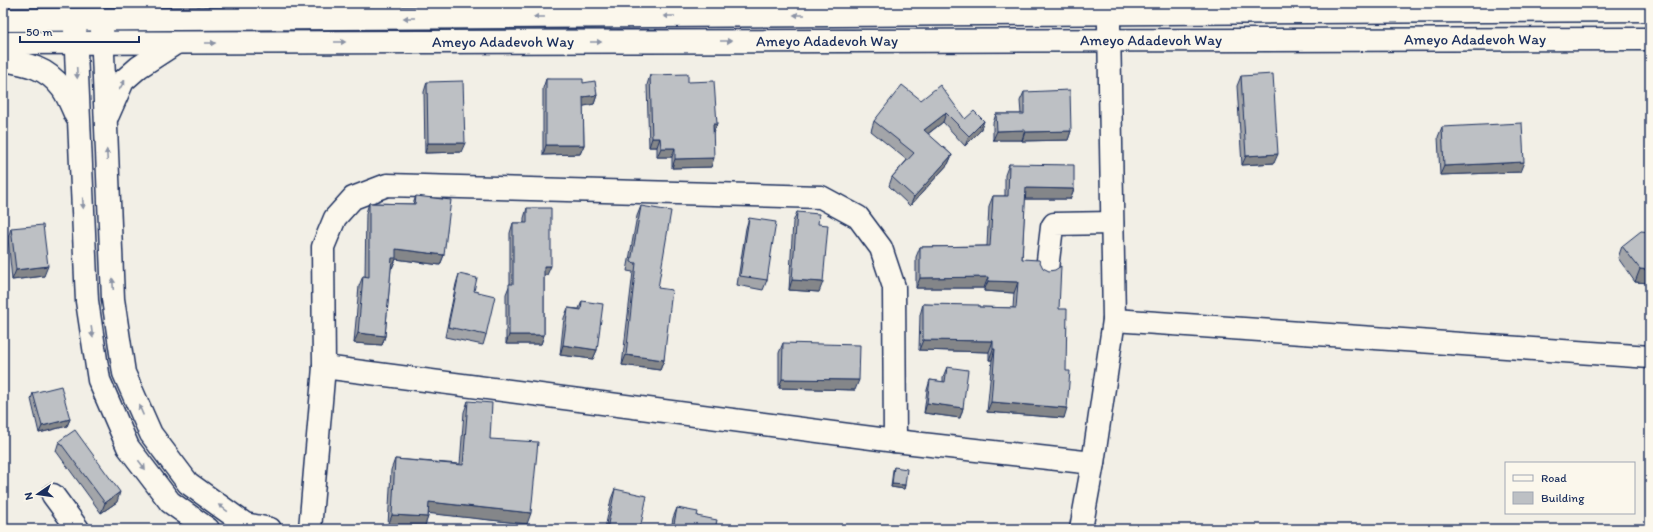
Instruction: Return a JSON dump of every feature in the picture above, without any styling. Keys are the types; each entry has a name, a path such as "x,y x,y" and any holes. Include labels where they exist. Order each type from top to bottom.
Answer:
{"street":[{"path":"1330,12 1352,3"},
{"path":"1421,7 1421,40"},
{"name":"Ameyo Adadevoh Way","path":"3,20 101,20 569,10 1108,13 1330,12 1421,7 1506,7 1650,10"},
{"path":"1444,7 1444,39"},
{"path":"568,42 569,10"},
{"path":"1081,529 1093,462 1114,320 1108,13"},
{"path":"75,20 87,300 99,380 128,447 170,502 208,529"},
{"path":"101,20 113,299 124,373 151,434 188,483 245,524 270,529"},
{"name":"Ameyo Adadevoh Way","path":"3,43 1650,39"},
{"path":"105,120 123,81 139,67 176,43"},
{"path":"3,60 28,64 43,70 62,88 79,121"},
{"path":"310,529 324,368 323,247 335,218 353,198 387,185 821,197 858,217 881,248 894,287 895,441"},
{"path":"1047,269 1052,227 1054,224 1112,223"},
{"path":"1114,320 1650,357"},
{"path":"324,368 895,441 1093,462"},
{"path":"52,495 78,529"}],"building":[{"path":"688,74 688,82 714,81 717,124 713,124 714,158 675,159 675,148 661,148 660,138 652,138 650,75"},
{"path":"1273,74 1278,154 1246,156 1241,76"},
{"path":"546,79 583,79 583,83 595,81 597,95 583,97 584,145 546,145"},
{"path":"463,81 465,143 428,143 427,82"},
{"path":"902,85 921,100 940,85 965,119 974,111 984,121 969,136 946,113 924,130 952,155 914,197 892,177 914,153 874,121"},
{"path":"1070,90 1071,131 997,131 996,114 1024,114 1024,92"},
{"path":"1522,123 1524,162 1444,166 1442,127"},
{"path":"1009,164 1074,165 1074,189 1026,188 1022,259 1039,260 1043,268 1049,271 1055,270 1061,266 1059,309 1067,309 1066,371 1070,371 1067,408 991,402 995,349 993,349 993,341 923,340 923,304 979,305 979,307 1016,308 1018,282 988,281 988,277 920,278 920,247 990,246 993,196 1008,196"},
{"path":"416,196 451,200 444,255 396,249 396,258 392,258 385,336 358,333 363,276 369,277 369,203 415,204"},
{"path":"641,206 671,211 658,288 672,290 664,360 626,355 636,263 631,262"},
{"path":"527,208 551,208 551,266 544,266 544,335 509,335 509,284 513,284 513,223 527,223"},
{"path":"797,212 819,214 818,224 828,225 823,282 792,280"},
{"path":"749,218 776,222 767,280 740,276"},
{"path":"43,225 48,266 16,270 11,228"},
{"path":"1641,231 1650,232 1650,270 1640,269 1622,246"},
{"path":"459,274 477,278 474,291 495,296 486,335 448,327"},
{"path":"582,301 603,304 597,350 563,345 568,308 581,310"},
{"path":"783,343 860,345 859,380 782,379"},
{"path":"947,367 968,370 963,408 927,403 930,380 945,382"},
{"path":"61,386 70,419 42,426 33,393"},
{"path":"468,401 492,403 490,439 538,442 531,513 429,502 428,517 392,515 395,459 463,465"},
{"path":"75,430 120,492 105,503 59,441"},
{"path":"894,467 907,469 905,485 892,484"},
{"path":"615,489 647,496 640,529 607,529"},
{"path":"677,508 698,512 697,516 717,520 715,529 673,529"},
{"path":"776,527 803,529 776,529"}]}
